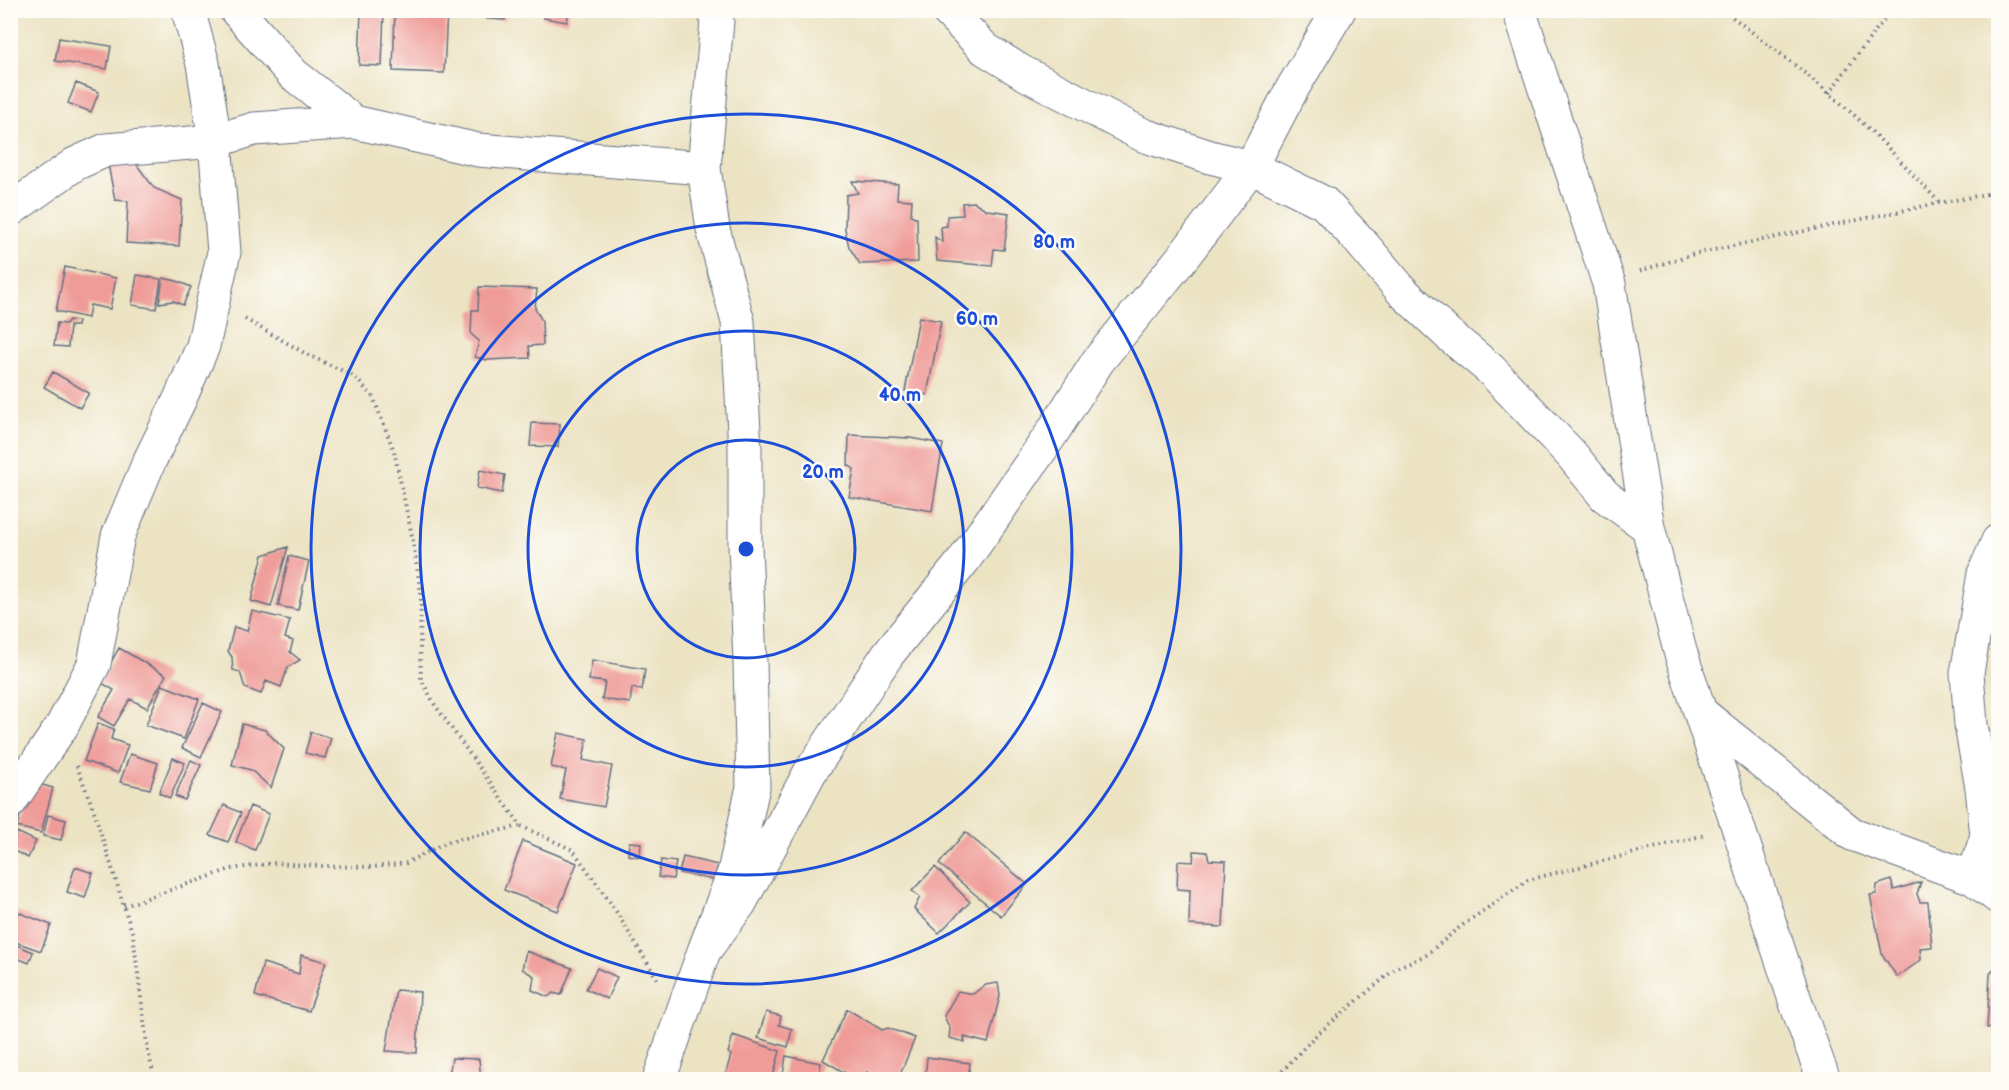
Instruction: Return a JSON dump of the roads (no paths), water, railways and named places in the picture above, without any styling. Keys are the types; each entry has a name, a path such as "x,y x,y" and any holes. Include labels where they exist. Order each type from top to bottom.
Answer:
{"street":[{"path":"10,802 62,726 94,663 118,536 149,462 203,346 224,252 215,141 202,64 188,10"},
{"path":"236,10 294,74 354,122"},
{"path":"659,1080 734,872 753,788 745,546 745,450 738,322 713,229 704,168 717,21 715,10"},
{"path":"947,10 985,49 1022,72 1143,135 1210,157 1251,167 1324,203 1403,292 1498,377 1571,454 1605,496 1648,527"},
{"path":"704,951 740,903 809,774 888,654 964,560 1050,436 1098,361 1186,253 1251,167 1292,89 1339,10"},
{"path":"1519,10 1609,284 1648,527 1680,651 1797,1006 1824,1080"},
{"path":"10,210 75,164 106,150 215,141 254,129 354,122 478,150 704,168"},
{"path":"1973,878 1987,836 1982,788 1971,725 1967,673 1984,574 1998,541"},
{"path":"1700,712 1852,834 1973,878 1998,897"}]}
